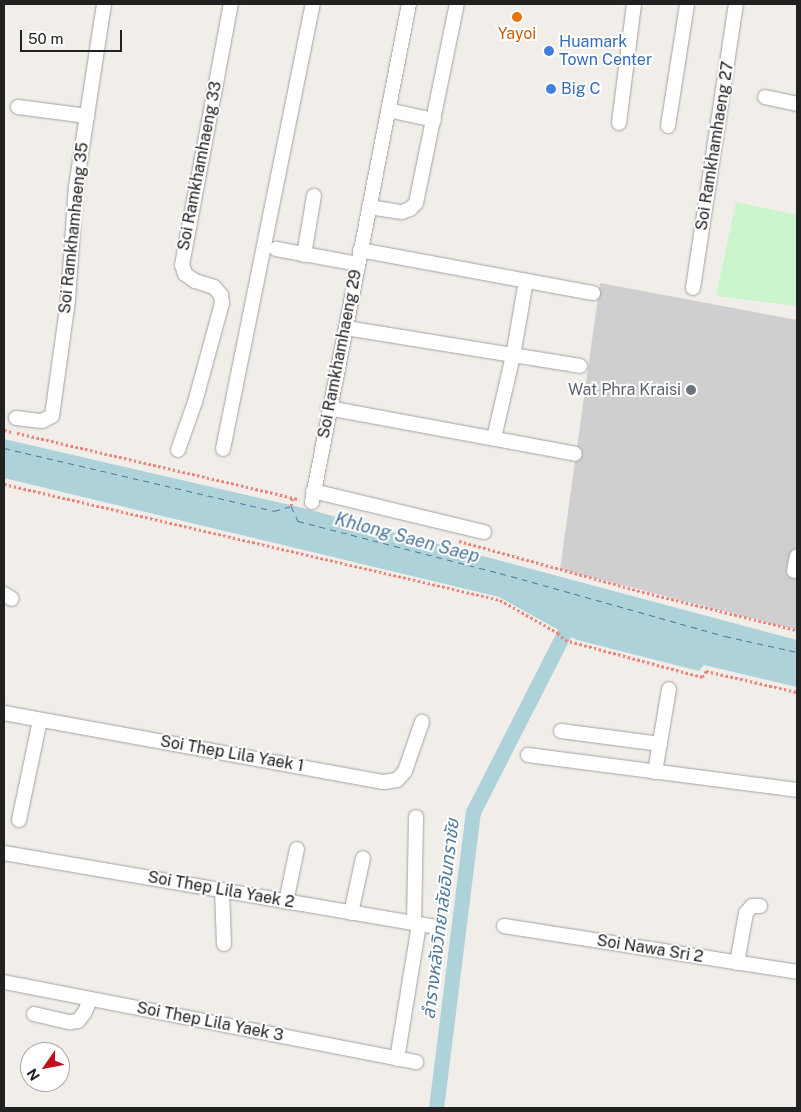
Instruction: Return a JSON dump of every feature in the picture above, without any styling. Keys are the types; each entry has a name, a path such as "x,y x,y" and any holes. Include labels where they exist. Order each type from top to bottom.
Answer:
{"street":[{"name":"Soi Ramkhamhaeng 35","path":"16,418 42,421 52,416 68,300 74,201 104,4"},
{"name":"Soi Ramkhamhaeng 33","path":"178,450 195,402 222,303 221,295 214,287 194,281 185,274 182,265 231,4"},
{"path":"223,449 313,4"},
{"name":"Soi Ramkhamhaeng 29","path":"312,496 409,4"},
{"path":"369,207 402,212 410,209 416,203 457,4"},
{"path":"619,123 634,4"},
{"path":"668,126 687,4"},
{"name":"Soi Ramkhamhaeng 27","path":"693,288 736,4"},
{"path":"765,97 797,104"},
{"path":"18,107 87,116"},
{"path":"388,110 434,120"},
{"path":"304,254 314,196"},
{"path":"276,250 304,254 359,257 593,292"},
{"path":"494,438 513,356 526,281"},
{"path":"346,328 580,366"},
{"path":"328,408 575,454"},
{"path":"312,496 484,532"},
{"path":"794,571 797,556"},
{"path":"655,772 669,689"},
{"name":"Soi Thep Lila Yaek 1","path":"4,713 384,782 397,780 405,771 422,722"},
{"path":"19,820 40,720"},
{"path":"561,731 660,744"},
{"path":"528,755 797,790"},
{"path":"397,1059 416,924 416,818"},
{"path":"286,902 297,849"},
{"name":"Soi Thep Lila Yaek 2","path":"4,853 439,927"},
{"path":"351,913 363,858"},
{"path":"222,890 224,944"},
{"path":"737,963 746,913 752,906 760,906"},
{"name":"Soi Nawa Sri 2","path":"504,926 797,972"},
{"name":"Soi Thep Lila Yaek 3","path":"4,982 416,1062"},
{"path":"34,1014 70,1022 78,1021 85,1012 90,999"}],"path":[{"path":"4,430 292,498 312,496"},
{"path":"4,484 500,600 558,633 565,640 702,677 706,671 797,692"},
{"path":"291,506 292,498"},
{"path":"457,541 647,593 797,630"}],"shaded area":[{"name":"Wat Phra Kraisi","path":"600,283 797,320 797,630 560,569"}],"green space":[{"path":"736,202 797,215 797,306 716,296"}],"water":[{"name":"Khlong Saen Saep","path":"4,439 303,508 797,640 797,687 704,665 699,671 577,640 499,597 4,478"}],"waterway":[{"name":"ลำรางหลังวิทยาลัยอินทราชัย","path":"436,1108 473,812 573,616"}],"ferry route":[{"path":"4,448 274,511 291,506 298,521 511,576 725,636 797,652"}],"place":[{"name":"Yayoi","path":"517,17"},
{"name":"Huamark Town Center","path":"549,51"},
{"name":"Big C","path":"551,89"},
{"name":"Wat Phra Kraisi","path":"691,390"}]}
